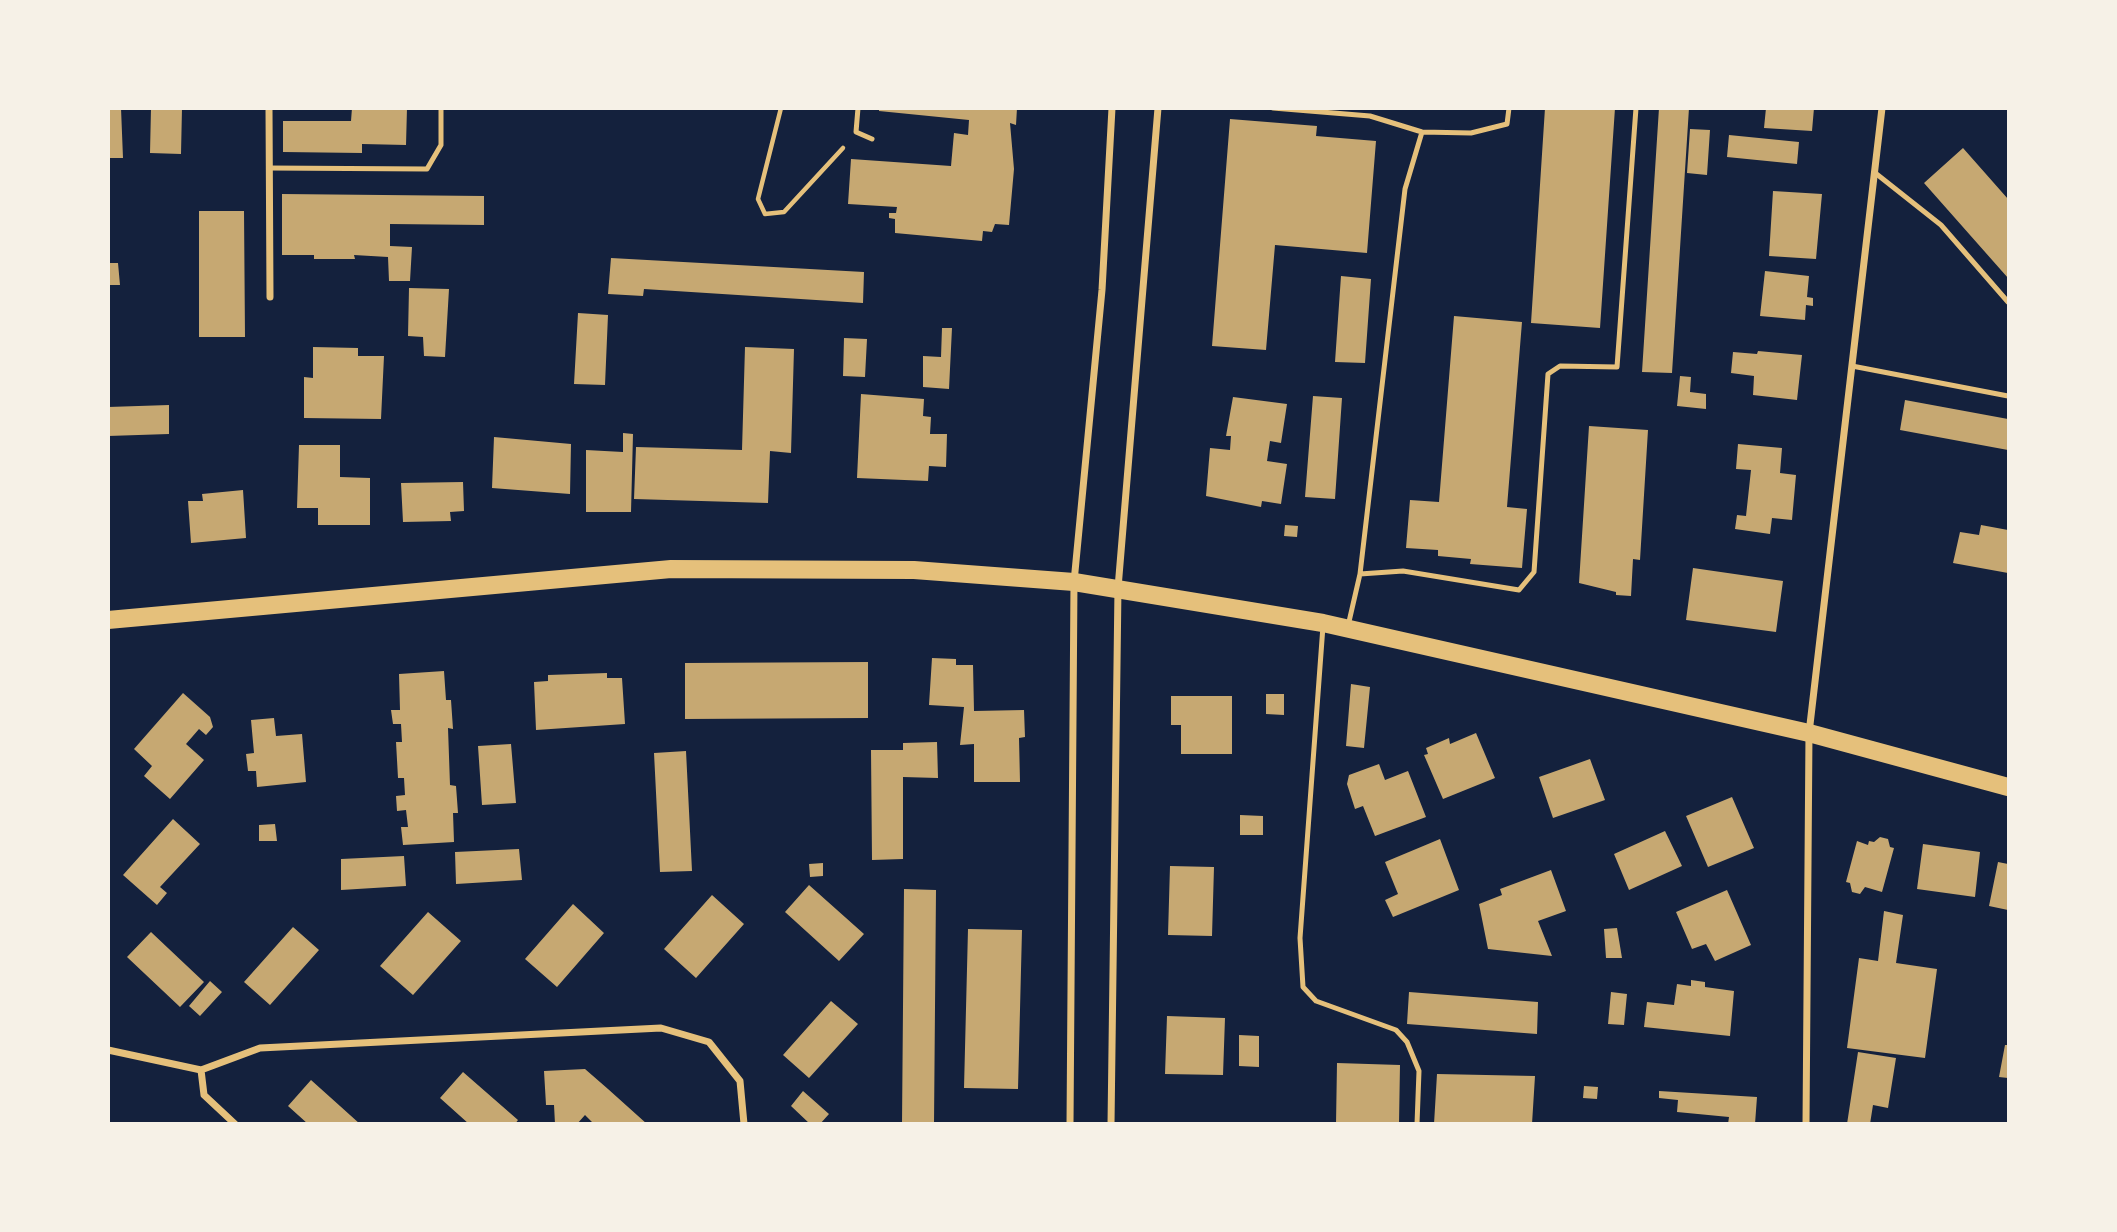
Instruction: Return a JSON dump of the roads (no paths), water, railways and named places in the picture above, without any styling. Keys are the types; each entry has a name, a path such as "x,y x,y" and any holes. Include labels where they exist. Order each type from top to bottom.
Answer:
{"main road":[{"path":"108,620 671,569 914,570 1074,582 1323,623 1810,733 2008,787"}],"street":[{"path":"269,108 270,297"},
{"path":"1070,1124 1074,582 1102,290 1112,108"},
{"path":"1111,1124 1118,589 1158,108"},
{"path":"1806,1124 1810,733 1882,108"},
{"path":"108,1050 201,1070 260,1048 662,1028 709,1042 740,1081 744,1124"},
{"path":"201,1070 204,1095 235,1124"}],"lane":[{"path":"269,168 427,169 441,145 441,108"},
{"path":"858,108 856,132 872,139"},
{"path":"1273,108 1370,116 1422,132 1471,133 1507,124 1509,108"},
{"path":"1360,574 1403,571 1520,590 1534,572 1548,374 1560,366 1617,367 1636,108"},
{"path":"1348,629 1360,574 1405,189 1422,132"},
{"path":"1874,172 1941,225 2008,302"},
{"path":"1852,366 2008,396"},
{"path":"1323,623 1300,937 1303,987 1315,1001 1396,1030 1407,1042 1419,1070 1417,1124"}]}
